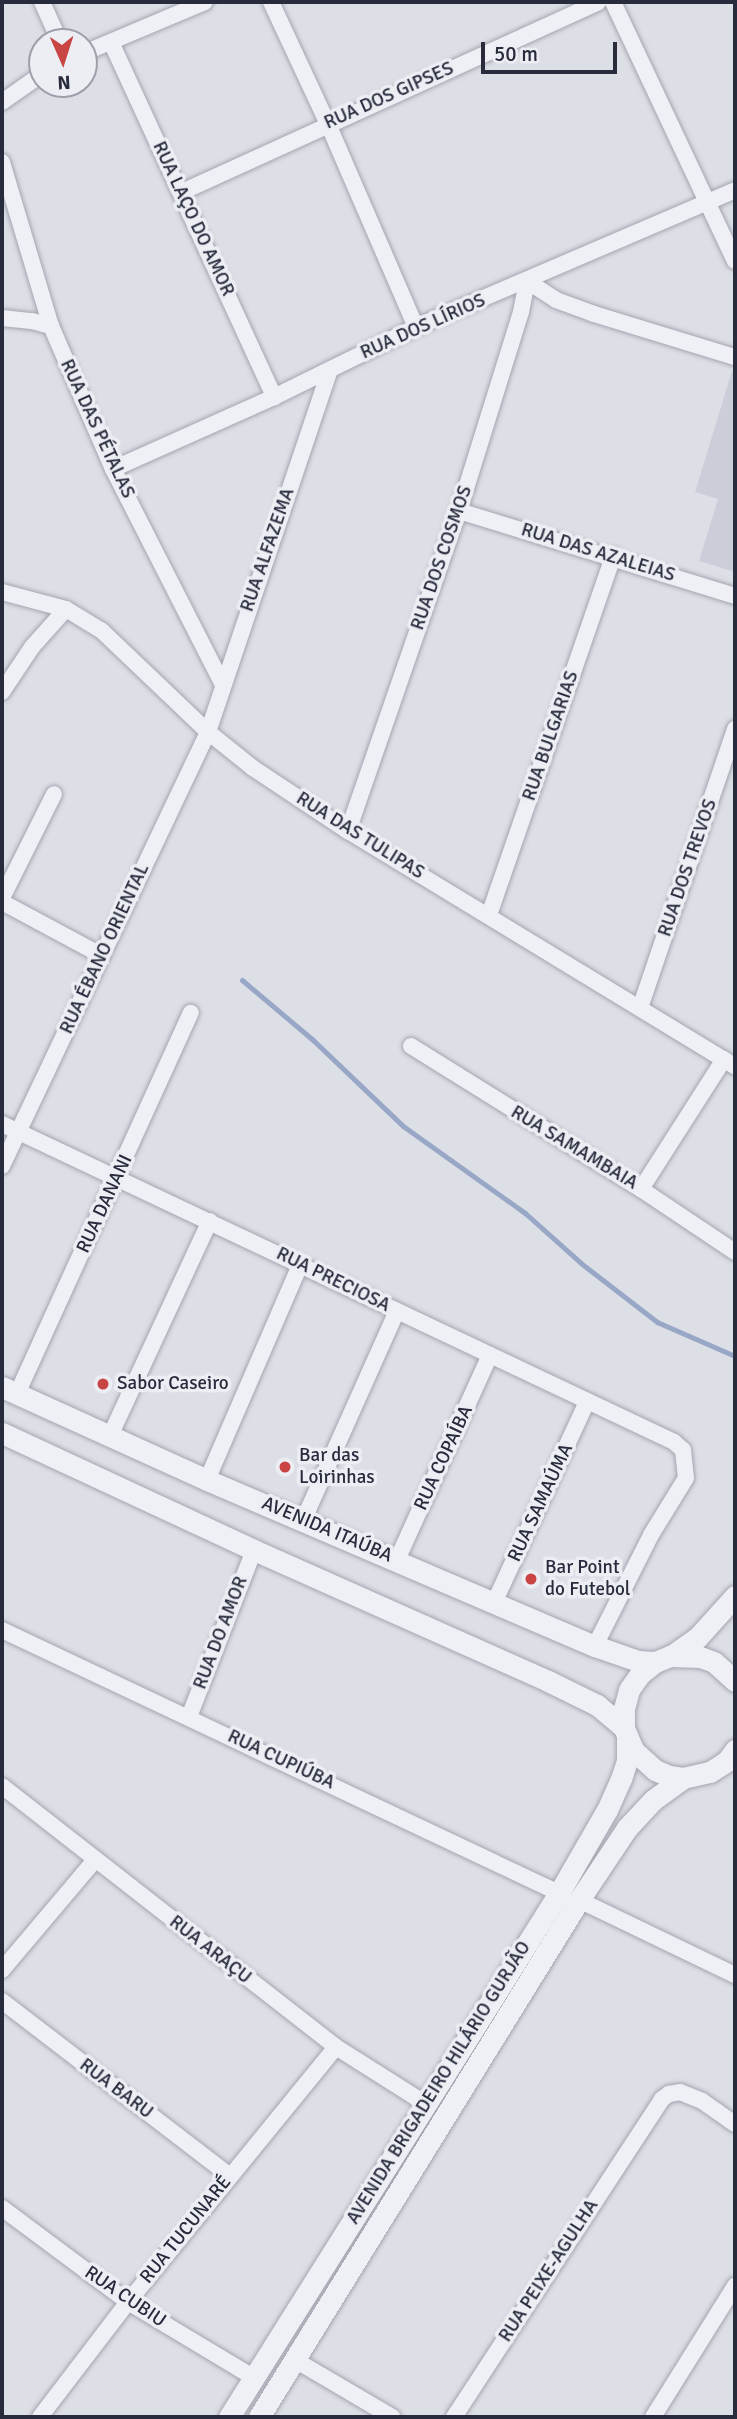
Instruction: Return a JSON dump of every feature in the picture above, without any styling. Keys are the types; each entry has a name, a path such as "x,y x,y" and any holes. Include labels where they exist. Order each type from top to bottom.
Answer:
{"street":[{"path":"42,2 54,28"},
{"path":"98,47 205,2"},
{"path":"271,2 328,124 416,327"},
{"name":"RUA DOS GIPSES","path":"182,192 598,2"},
{"path":"613,2 735,261"},
{"name":"RUA LAÇO DO AMOR","path":"111,41 274,397"},
{"path":"2,102 28,84"},
{"name":"RUA DAS PÉTALAS","path":"2,162 51,326 113,469 222,683"},
{"name":"RUA DOS LÍRIOS","path":"113,469 274,397 416,327 735,190"},
{"path":"527,281 556,300 594,314 735,357"},
{"name":"RUA DOS COSMOS","path":"348,831 459,511 521,312 527,281"},
{"path":"2,318 51,326"},
{"name":"RUA ALFAZEMA","path":"208,732 222,683 330,369"},
{"name":"RUA DAS AZALEIAS","path":"459,511 735,596"},
{"name":"RUA BULGARIAS","path":"489,915 612,556"},
{"name":"RUA DAS TULIPAS","path":"2,592 66,610 102,631 208,732 253,768 348,831 729,1062"},
{"path":"2,692 32,647 66,610"},
{"name":"RUA DOS TREVOS","path":"640,1008 735,729"},
{"name":"RUA ÉBANO ORIENTAL","path":"2,1166 208,732"},
{"path":"54,794 2,900 102,955"},
{"name":"RUA DANANI","path":"9,1390 118,1178 191,1013"},
{"name":"RUA SAMAMBAIA","path":"411,1046 641,1189 735,1252"},
{"path":"641,1189 729,1062"},
{"name":"RUA PRECIOSA","path":"2,1124 211,1221 664,1438 683,1450 686,1478 651,1535 595,1646"},
{"path":"110,1436 211,1221"},
{"path":"207,1480 300,1265"},
{"path":"303,1521 397,1311"},
{"name":"RUA COPAÍBA","path":"397,1560 491,1356"},
{"name":"AVENIDA ITAÚBA","path":"9,1390 207,1480 595,1646 631,1659 692,1656 714,1662 735,1681"},
{"name":"RUA SAMAÚMA","path":"494,1603 587,1402"},
{"path":"2,1433 597,1705 626,1733 634,1751 655,1770 683,1778 710,1772 735,1773"},
{"name":"RUA DO AMOR","path":"189,1717 254,1550"},
{"path":"663,1659 697,1638 735,1596"},
{"name":"RUA CUPIÚBA","path":"2,1630 735,1975"},
{"name":"AVENIDA BRIGADEIRO HILÁRIO GURJÃO","path":"260,2417 569,1896 627,1761 624,1709 629,1690 640,1674 663,1659"},
{"path":"710,1772 727,1761 735,1750"},
{"name":"AVENIDA BRIGADEIRO HILÁRIO GURJÃO","path":"229,2417 426,2104 569,1896 653,1800 683,1778"},
{"name":"RUA ARAÇU","path":"2,1786 94,1861 336,2047 426,2104"},
{"path":"2,1970 94,1861"},
{"name":"RUA BARU","path":"2,2001 230,2176"},
{"name":"RUA TUCUNARÉ","path":"40,2417 128,2302 336,2047"},
{"name":"RUA PEIXE-AGULHA","path":"454,2417 643,2124 662,2099 669,2094 680,2092 702,2101 735,2124"},
{"name":"RUA CUBIU","path":"2,2208 128,2302 253,2377"},
{"path":"653,2417 735,2286"},
{"path":"295,2360 392,2417"}],"shaded area":[{"path":"732,371 735,372 735,572 699,561 718,499 695,492"}],"waterway":[{"path":"242,980 313,1040 403,1126 525,1213 582,1264 657,1322 735,1356"}],"place":[{"name":"Sabor Caseiro","path":"103,1384"},
{"name":"Bar das Loirinhas","path":"285,1467"},
{"name":"Bar Point do Futebol","path":"531,1579"}]}
